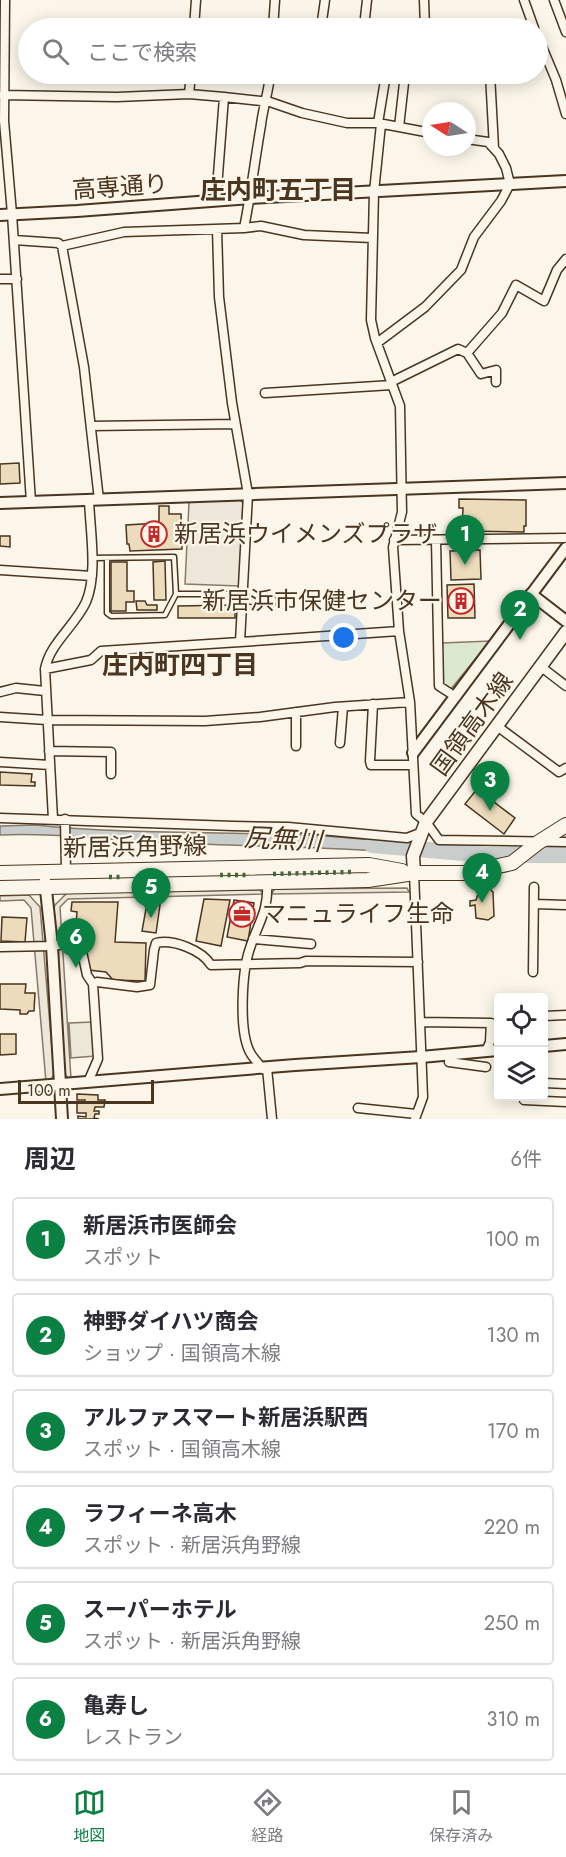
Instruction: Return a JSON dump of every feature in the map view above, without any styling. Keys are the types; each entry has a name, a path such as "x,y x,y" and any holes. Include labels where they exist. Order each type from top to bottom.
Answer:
{"main road":[{"name":"国領高木線","path":"419,839 497,726 566,632"},
{"path":"537,843 566,825"},
{"path":"414,873 419,839"},
{"name":"新居浜角野線","path":"0,888 368,880 414,873 467,873 512,863 537,843"},
{"name":"新居浜角野線","path":"0,873 369,865 414,873"}],"street":[{"path":"5,0 2,122 14,240 31,502"},
{"path":"195,18 196,0"},
{"path":"274,18 275,0"},
{"path":"322,18 325,0"},
{"path":"364,18 367,0"},
{"path":"424,0 425,18"},
{"path":"524,0 530,18"},
{"path":"554,0 566,32"},
{"path":"548,61 566,114"},
{"path":"189,94 190,84"},
{"path":"244,228 251,198 261,119 269,84"},
{"path":"385,84 374,192 371,320 400,406 402,512 394,540 396,600 410,702 419,839"},
{"path":"399,127 404,84"},
{"path":"491,84 494,149"},
{"path":"3,95 117,97 189,94 224,97 266,102 347,123 380,124 422,131"},
{"path":"216,201 224,97"},
{"path":"377,343 425,306 461,270 474,237 501,201 510,184 506,168 494,149 488,142 476,140"},
{"name":"高専通り","path":"0,215 251,198 566,181"},
{"path":"14,240 58,243 62,246 123,232 261,226 304,235 372,238"},
{"path":"218,229 219,297 248,494 240,642"},
{"path":"53,819 45,669 50,654 85,604 92,576 94,500 91,426 84,367 62,246"},
{"path":"467,353 502,313 516,285 544,301 557,270 566,259"},
{"path":"0,279 16,279"},
{"path":"266,393 392,383 458,349 467,353 481,374 496,370 496,382"},
{"path":"91,426 236,424"},
{"path":"0,503 566,483"},
{"path":"394,540 566,538"},
{"path":"436,540 439,686 456,698"},
{"path":"413,753 566,548"},
{"path":"0,570 92,576"},
{"path":"531,594 566,621"},
{"path":"242,596 272,601"},
{"path":"45,669 91,660 100,651 399,631"},
{"path":"540,666 566,686"},
{"path":"0,692 16,688 45,691"},
{"path":"0,717 47,720 205,721 410,702"},
{"path":"373,704 371,765 414,765"},
{"path":"340,743 343,707"},
{"path":"296,712 296,746"},
{"path":"497,726 559,772 566,768"},
{"path":"49,751 111,752 111,774"},
{"path":"0,762 50,765"},
{"path":"0,818 288,827 439,840 566,842"},
{"path":"65,821 66,871"},
{"path":"44,871 52,946 62,1119"},
{"path":"358,1108 415,1117 423,1097 414,873"},
{"path":"267,882 268,894 262,921 253,939 247,964 243,1005 245,1030 251,1054 265,1068 272,1119"},
{"path":"533,972 534,887"},
{"path":"535,904 566,905"},
{"path":"253,939 311,944"},
{"path":"93,984 97,982 137,987 150,985 156,943 164,942 184,946 201,955 211,965 306,961 418,962"},
{"path":"0,947 65,944 81,947 87,975 93,984 98,1059 88,1082"},
{"path":"548,1016 566,1016"},
{"path":"420,1022 494,1021"},
{"path":"486,1051 494,1025"},
{"path":"548,1046 566,1044"},
{"path":"0,1089 494,1050"},
{"path":"450,1054 449,1062 486,1067"},
{"path":"548,1083 566,1084"},
{"path":"545,1101 566,1102"}],"lane":[{"path":"91,558 174,557 176,594 165,615 111,616 107,613 107,558"},
{"path":"176,594 242,596"}],"green space":[{"path":"490,641 451,689 443,686 442,643"}],"shaded area":[{"path":"240,500 243,503 239,586 185,584 189,502"},
{"path":"407,888 409,892 271,894 275,889"},
{"path":"259,890 265,894 68,899 60,907 71,1079 67,1077 54,908 67,893"},
{"path":"29,895 40,907 54,1073 52,1078 46,1082 31,908 24,900 0,901 0,896"},
{"path":"93,1022 95,1056 71,1058 69,1023"}],"water":[{"path":"36,825 126,831 308,835 398,843 391,851 379,851 167,843 51,835 0,835 0,826"}],"building":[{"path":"19,463 20,483 0,484 0,464"},
{"path":"459,499 526,500 524,532 462,531 463,508 459,508"},
{"name":"新居浜ウイメンズプラザ","path":"159,506 169,506 169,514 181,514 182,549 130,551 129,544 127,544 126,525 159,523"},
{"path":"0,536 10,536 10,547 0,546"},
{"path":"480,550 481,579 451,580 450,551"},
{"path":"165,561 166,600 154,600 153,562"},
{"path":"111,562 127,562 127,591 134,591 134,602 126,602 126,611 111,611"},
{"name":"新居浜市保健センター","path":"474,584 475,618 448,618 447,585"},
{"path":"136,601 145,601 147,605 157,605 157,610 137,610"},
{"path":"235,605 235,618 178,618 178,606"},
{"path":"0,772 32,774 31,782 35,782 35,786 0,785"},
{"path":"477,789 515,818 504,834 465,804"},
{"path":"490,889 493,892 494,916 488,920 476,918 475,905 470,906 470,901 476,900 479,891"},
{"path":"204,899 230,900 221,946 196,941"},
{"path":"234,900 254,903 248,941 227,937"},
{"path":"72,902 118,902 115,942 146,943 145,981 113,980 106,972 88,970 86,937 75,937 77,912 71,911"},
{"path":"147,903 160,905 156,933 142,931"},
{"path":"2,917 27,918 25,942 1,941"},
{"path":"0,984 26,984 25,993 35,993 34,1011 20,1014 20,1010 0,1009"},
{"path":"0,1034 16,1034 16,1054 0,1055"},
{"path":"77,1094 98,1095 98,1100 105,1100 104,1107 95,1107 94,1111 99,1111 99,1114 95,1114 94,1118 99,1119 78,1119 78,1116 86,1117 86,1113 77,1113 77,1103 85,1103 85,1100 77,1100"}],"waterway":[{"name":"尻無川","path":"372,845 486,855 566,855"}],"hedge":[{"path":"273,874 351,872"},
{"path":"220,875 247,875"},
{"path":"109,877 122,877"}],"place":[{"name":"新居浜ウイメンズプラザ","path":"154,534"},
{"name":"新居浜市医師会","path":"465,565"},
{"name":"新居浜市保健センター","path":"461,601"},
{"name":"神野ダイハツ商会","path":"520,640"},
{"name":"アルファスマート新居浜駅西","path":"490,811"},
{"name":"ラフィーネ高木","path":"482,903"},
{"name":"マニュライフ生命","path":"242,914"},
{"name":"スーパーホテル","path":"151,918"},
{"name":"亀寿し","path":"76,968"}],"district":[{"name":"庄内町五丁目","path":"278,190"},
{"name":"庄内町四丁目","path":"180,665"}]}
